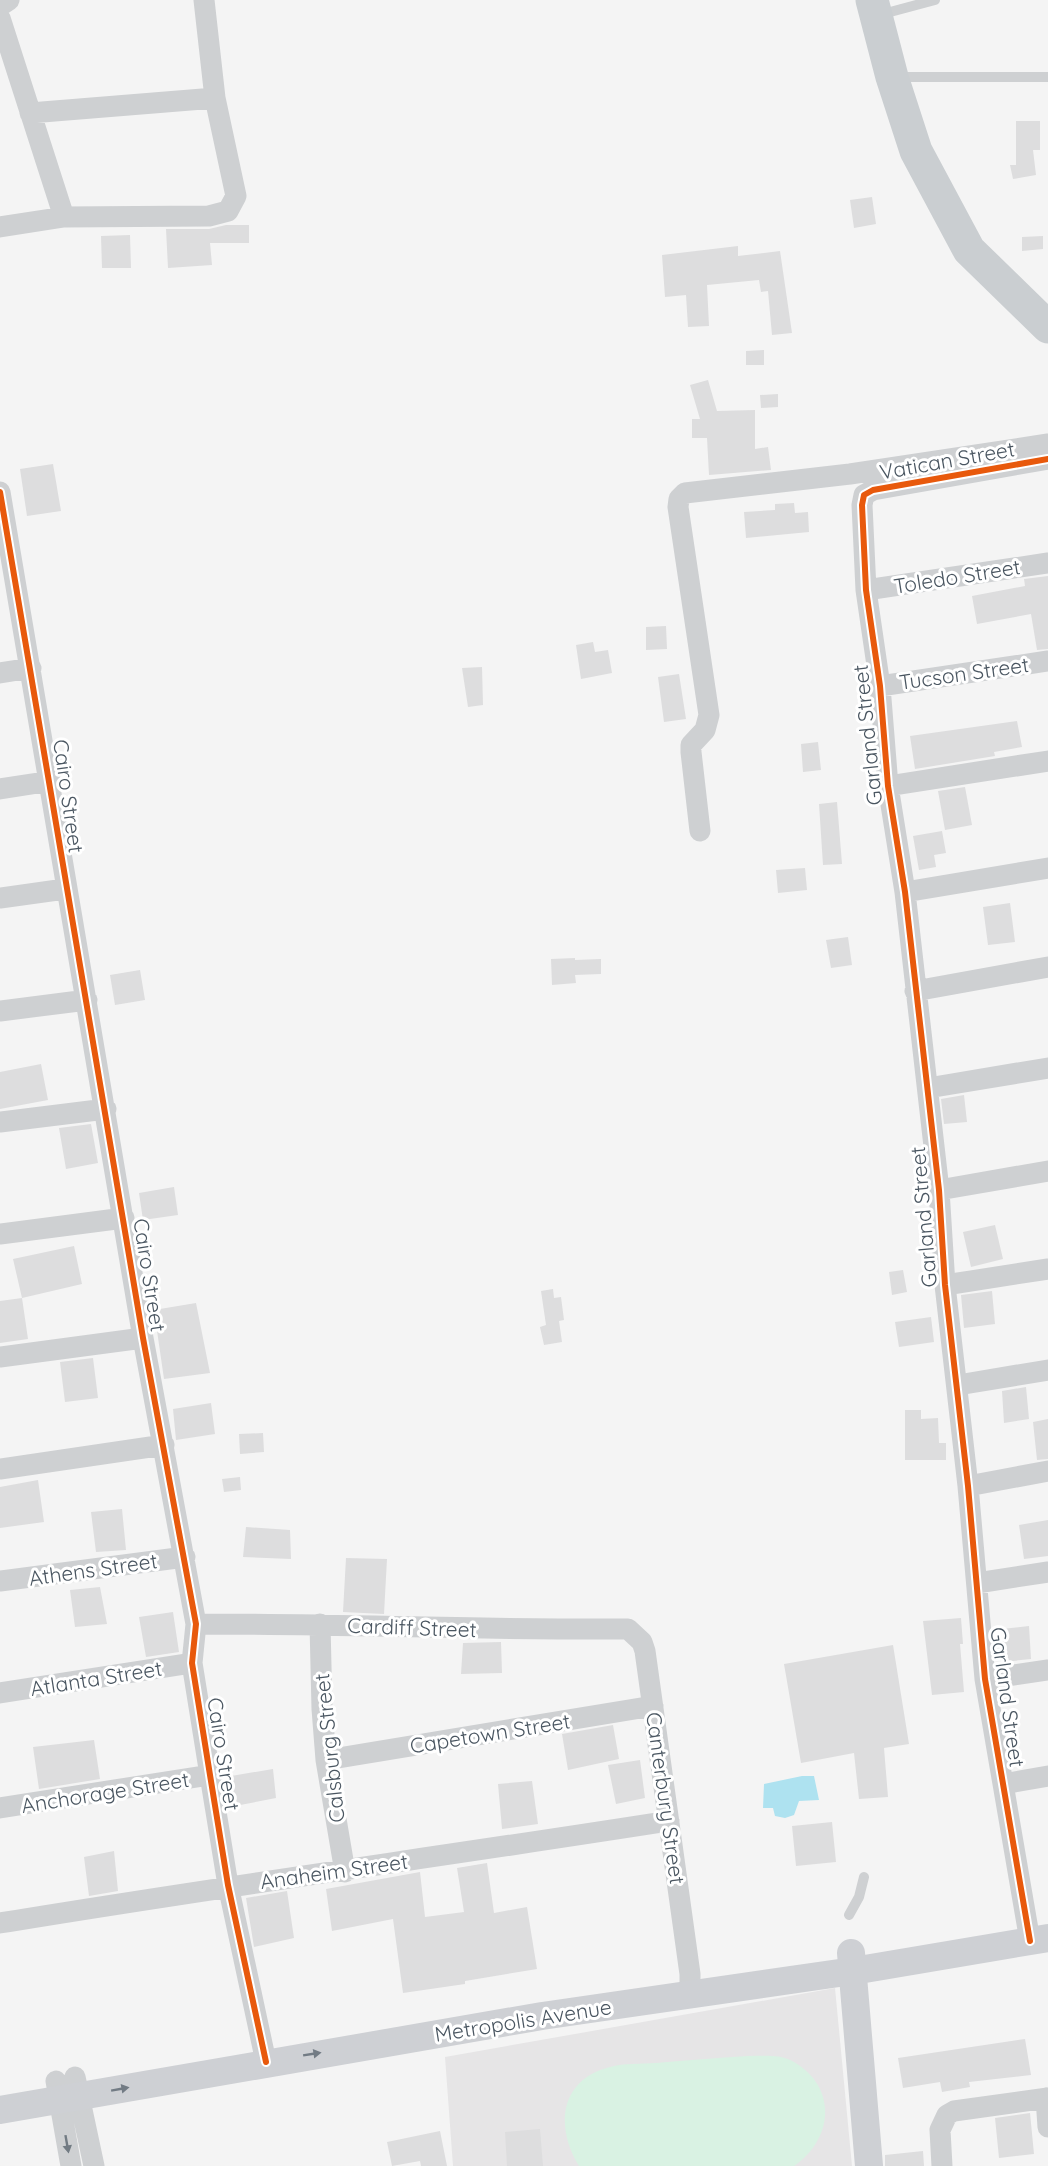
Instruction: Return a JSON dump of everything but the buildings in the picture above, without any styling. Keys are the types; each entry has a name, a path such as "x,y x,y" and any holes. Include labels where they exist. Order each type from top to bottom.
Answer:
{"main road":[{"path":"874,8 892,77 916,151 969,250 1048,327"},
{"name":"Metropolis Avenue","path":"0,2110 68,2088 264,2053 690,1983 852,1961 1038,1931"},
{"path":"852,1961 868,2166"},
{"name":"Metropolis Avenue","path":"0,2090 68,2088"}],"street":[{"path":"0,6 9,0"},
{"path":"0,227 64,217 209,216 228,211 236,196 215,98 204,0"},
{"path":"0,18 64,217"},
{"path":"30,113 215,98"},
{"path":"700,831 691,745 705,730 710,716 691,607 678,507 685,493 827,477 1048,444"},
{"name":"Vatican Street","path":"862,505 864,495 873,490 1048,459"},
{"name":"Cairo Street","path":"0,492 5,555 31,668 51,781 65,889 87,1000 143,1338 196,1624 192,1663 228,1885 264,2053"},
{"name":"Garland Street","path":"862,505 866,590 880,686 888,786 905,892 939,1190 945,1285 958,1385 985,1679 1003,1784 1038,1931"},
{"name":"Toledo Street","path":"866,590 1048,563"},
{"name":"Tucson Street","path":"880,686 1048,661"},
{"path":"0,673 31,668"},
{"path":"888,786 1048,761"},
{"path":"0,789 51,781"},
{"path":"905,892 1048,868"},
{"path":"0,898 65,889"},
{"path":"915,990 1048,968"},
{"path":"0,1011 87,1000"},
{"path":"928,1088 1048,1068"},
{"path":"0,1122 106,1109"},
{"path":"939,1190 1048,1171"},
{"path":"0,1234 124,1218"},
{"path":"945,1285 1048,1269"},
{"path":"0,1357 143,1338"},
{"path":"958,1385 1048,1370"},
{"path":"0,1469 164,1445"},
{"path":"968,1486 1048,1472"},
{"name":"Athens Street","path":"0,1581 185,1557"},
{"path":"977,1583 1048,1572"},
{"name":"Cardiff Street","path":"196,1624 320,1624 490,1630 628,1629"},
{"name":"Calsburg Street","path":"320,1624 326,1760 345,1872"},
{"name":"Canterbury Street","path":"628,1629 642,1642 653,1706 690,1983"},
{"name":"Atlanta Street","path":"0,1693 192,1663"},
{"path":"985,1679 1048,1670"},
{"name":"Capetown Street","path":"326,1760 653,1706"},
{"name":"Anchorage Street","path":"0,1808 210,1775"},
{"path":"1003,1784 1048,1776"},
{"name":"Anaheim Street","path":"0,1923 228,1885 345,1872 669,1821"},
{"path":"68,2088 71,2166"},
{"path":"68,2088 93,2166"},
{"path":"942,2166 940,2130 943,2119 954,2111 1047,2098 1048,2127"}],"lane":[{"path":"874,8 935,0"},
{"path":"892,77 1048,77"},
{"path":"849,1915 859,1897 864,1877"}],"shaded area":[{"path":"835,1988 852,2166 453,2166 445,2057"}],"green space":[{"path":"748,2056 789,2059 808,2073 818,2085 824,2099 823,2128 817,2142 794,2166 579,2166 571,2151 567,2136 566,2107 571,2094 580,2082 593,2073 621,2065"}],"water":[{"path":"802,1776 814,1776 819,1800 799,1801 794,1815 785,1818 775,1816 773,1808 763,1808 764,1784"}],"cycle path":[{"path":"1030,1941 985,1679 968,1486 945,1285 939,1190 905,892 888,786 880,686 866,590 862,505 864,495 873,490 1048,459"},
{"path":"0,492 143,1338 196,1624 192,1663 228,1885 266,2062"}]}
